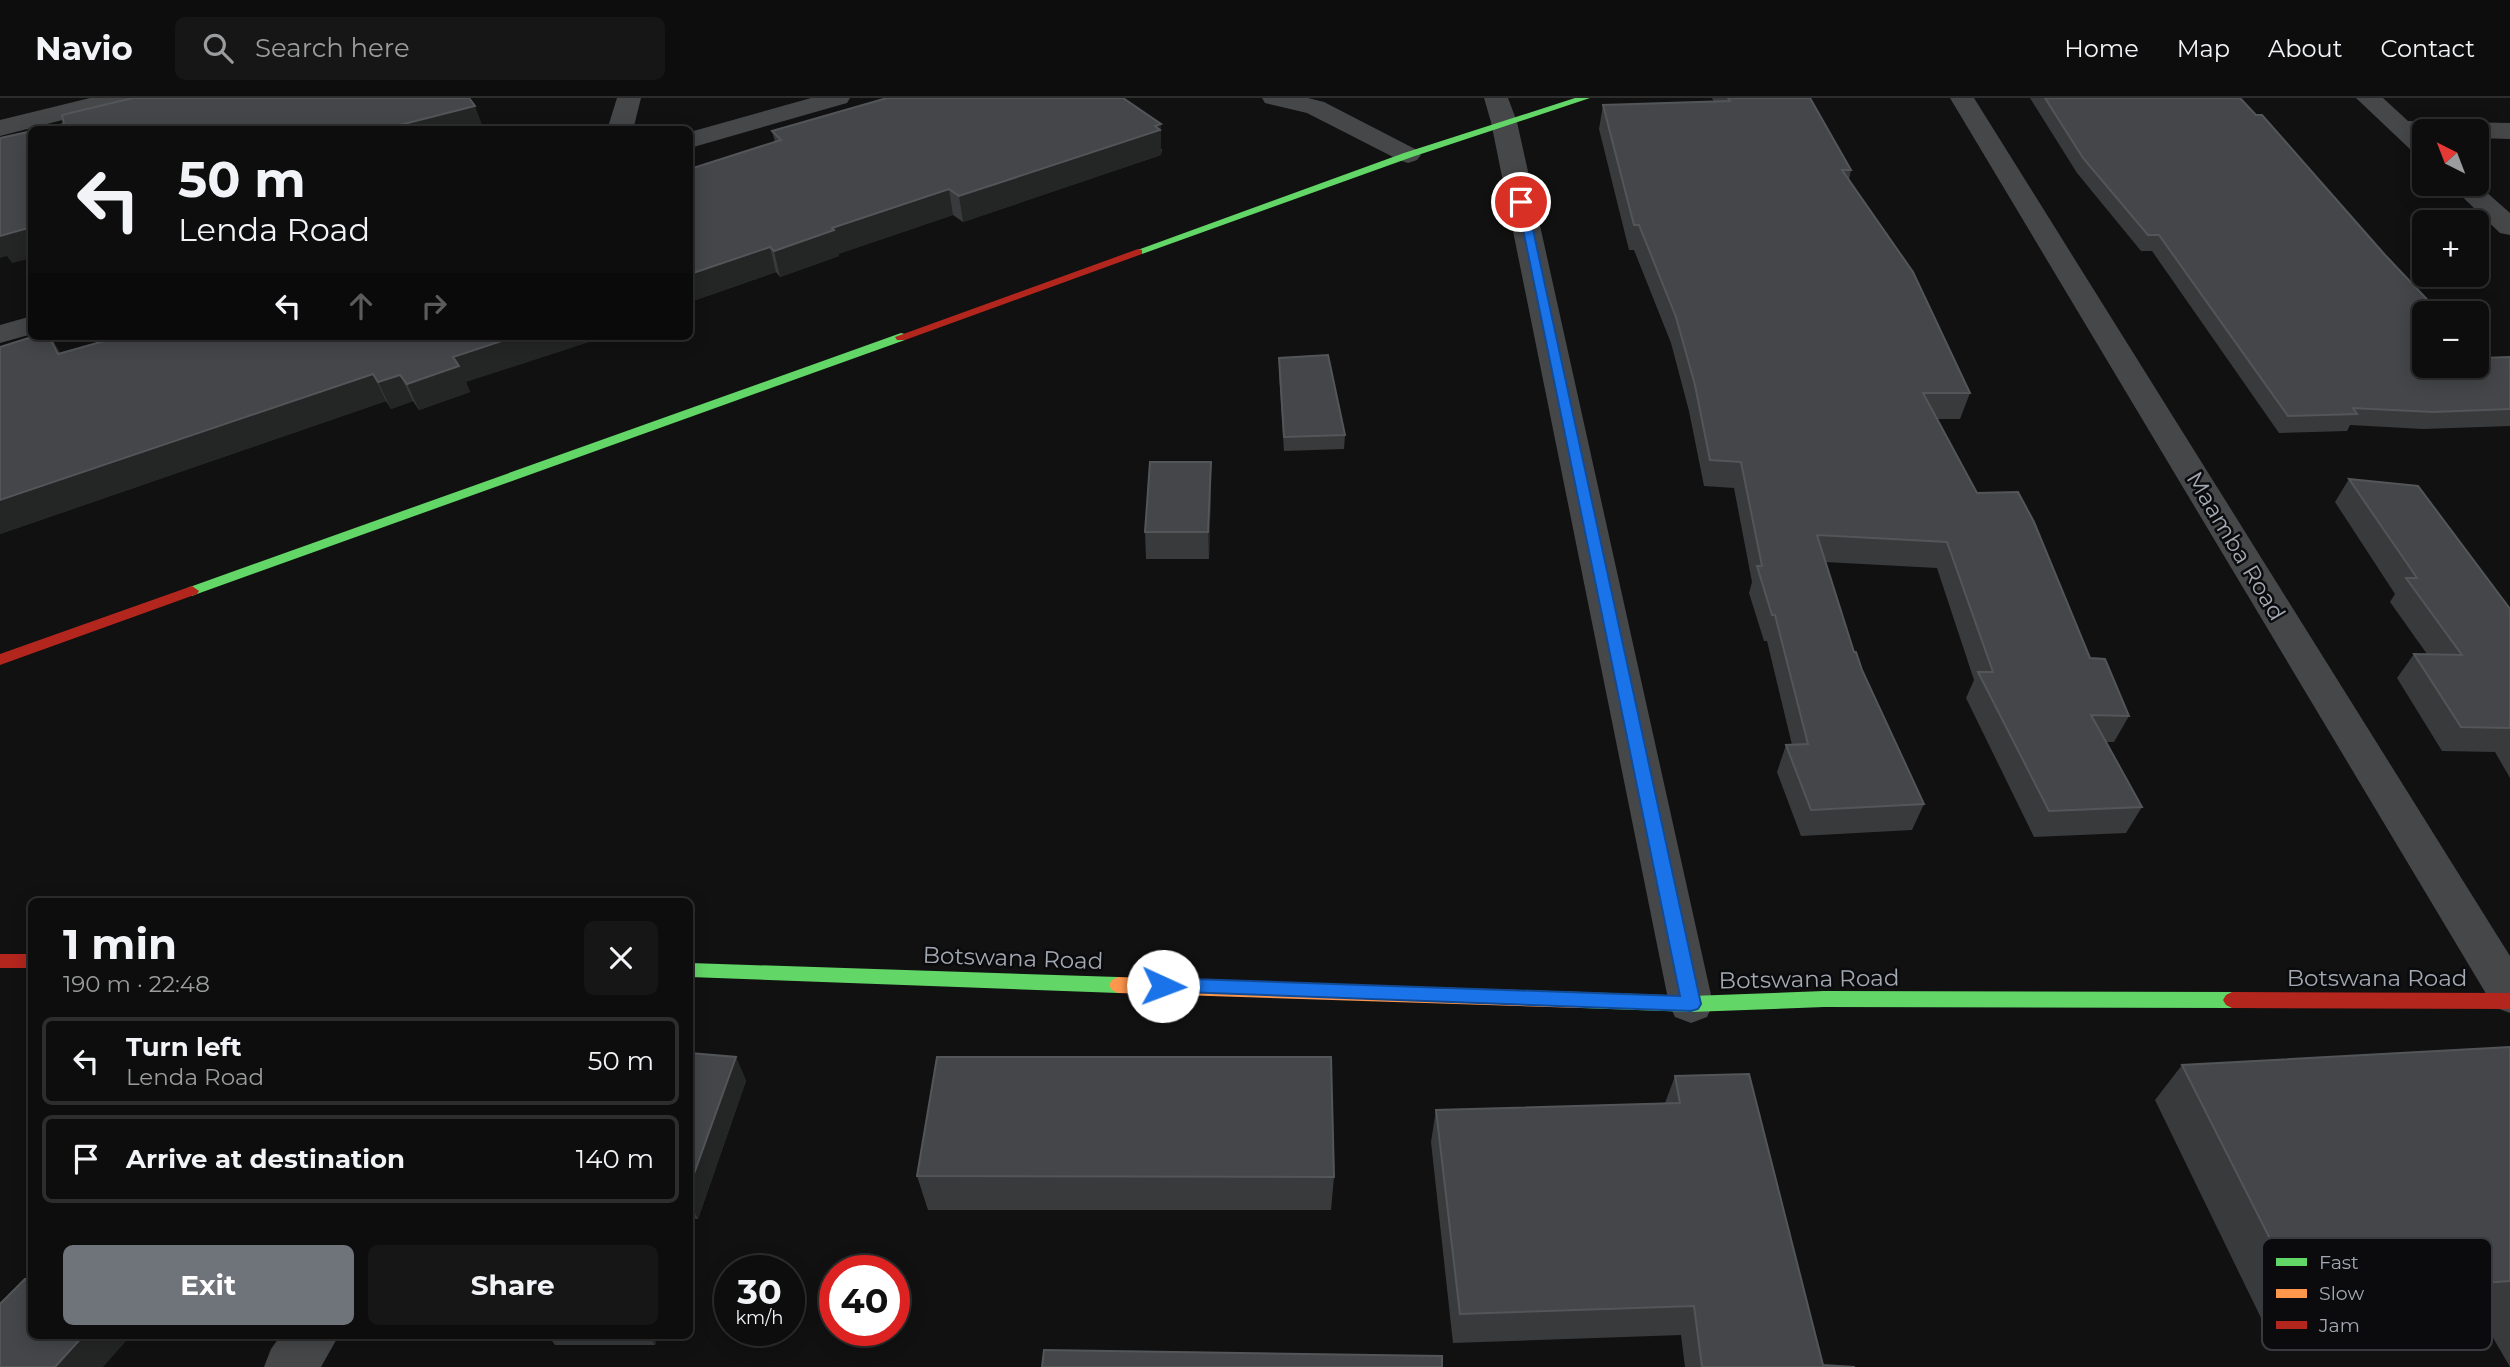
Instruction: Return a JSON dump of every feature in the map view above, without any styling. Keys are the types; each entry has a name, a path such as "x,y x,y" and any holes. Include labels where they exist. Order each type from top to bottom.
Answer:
{"street":[{"path":"0,128 120,98"},
{"path":"621,126 629,98"},
{"path":"693,139 838,98"},
{"path":"1274,98 1315,107 1408,155"},
{"path":"0,660 1408,155 1500,110 1585,98"},
{"name":"Maamba Road","path":"1962,98 2510,994"},
{"path":"2368,98 2412,138"},
{"path":"1500,110 1691,1004"},
{"path":"2401,128 2510,131"},
{"path":"2475,196 2510,228"},
{"path":"0,334 28,326"},
{"path":"0,961 28,961"},
{"name":"Botswana Road","path":"693,970 1691,1004 1824,999 2510,1002"},
{"path":"290,1367 310,1339"}],"building":[{"path":"133,98 469,98 475,106 401,126 56,126 64,124 62,115"},
{"path":"887,98 1123,98 1161,124 1155,126 1160,130 959,196 949,189 832,228 834,230 774,251 770,247 693,273 693,168 781,140 772,131"},
{"path":"1728,98 1810,98 1851,170 1842,170 1913,272 1970,393 1923,393 1977,493 2018,492 2034,522 2090,658 2105,659 2129,716 2091,715 2142,807 2049,811 1978,672 1993,672 1947,542 1817,535 1854,652 1924,804 1811,810 1786,745 1808,744 1775,615 1772,615 1757,566 1762,566 1741,462 1710,460 1695,385 1676,317 1639,225 1634,225 1603,105 1730,101"},
{"path":"2045,98 2240,98 2256,115 2262,115 2412,283 2412,287 2415,287 2429,301 2412,301 2412,378 2489,378 2489,358 2510,357 2510,409 2433,412 2353,408 2357,414 2288,416 2159,235 2148,235 2083,158"},
{"path":"28,132 28,228 0,236 0,138"},
{"path":"28,338 51,340 58,354 108,340 505,340 453,357 459,366 407,384 400,375 378,382 373,374 0,500 0,347"},
{"path":"1328,355 1345,435 1284,437 1279,358"},
{"path":"1150,462 1211,462 1208,532 1145,532"},
{"path":"2349,479 2418,486 2510,609 2510,728 2461,727 2414,654 2462,655 2406,578 2417,578"},
{"path":"2510,1047 2510,1281 2492,1282 2492,1238 2270,1238 2182,1065"},
{"path":"693,1053 736,1057 693,1177"},
{"path":"937,1057 1331,1057 1334,1177 917,1176"},
{"path":"1749,1074 1823,1365 1855,1367 1702,1367 1694,1306 1460,1314 1436,1110 1680,1103 1675,1076"},
{"path":"25,1279 28,1280 28,1339 80,1339 55,1367 0,1367 0,1304"},
{"path":"1044,1350 1442,1356 1442,1367 1042,1367"}],"traffic: fast":[{"path":"1138,252 1408,155 1585,98"},
{"path":"192,591 901,337"},
{"path":"693,970 1118,985"},
{"path":"1581,1000 1691,1004 1824,999 2232,1000"}],"traffic: slow":[{"path":"1118,985 1581,1000"}],"traffic: jam":[{"path":"901,337 1138,252"},
{"path":"0,660 192,591"},
{"path":"0,961 28,961"},
{"path":"2232,1000 2510,1001"}],"route":[{"path":"1163,986 1691,1004 1521,202"}]}
